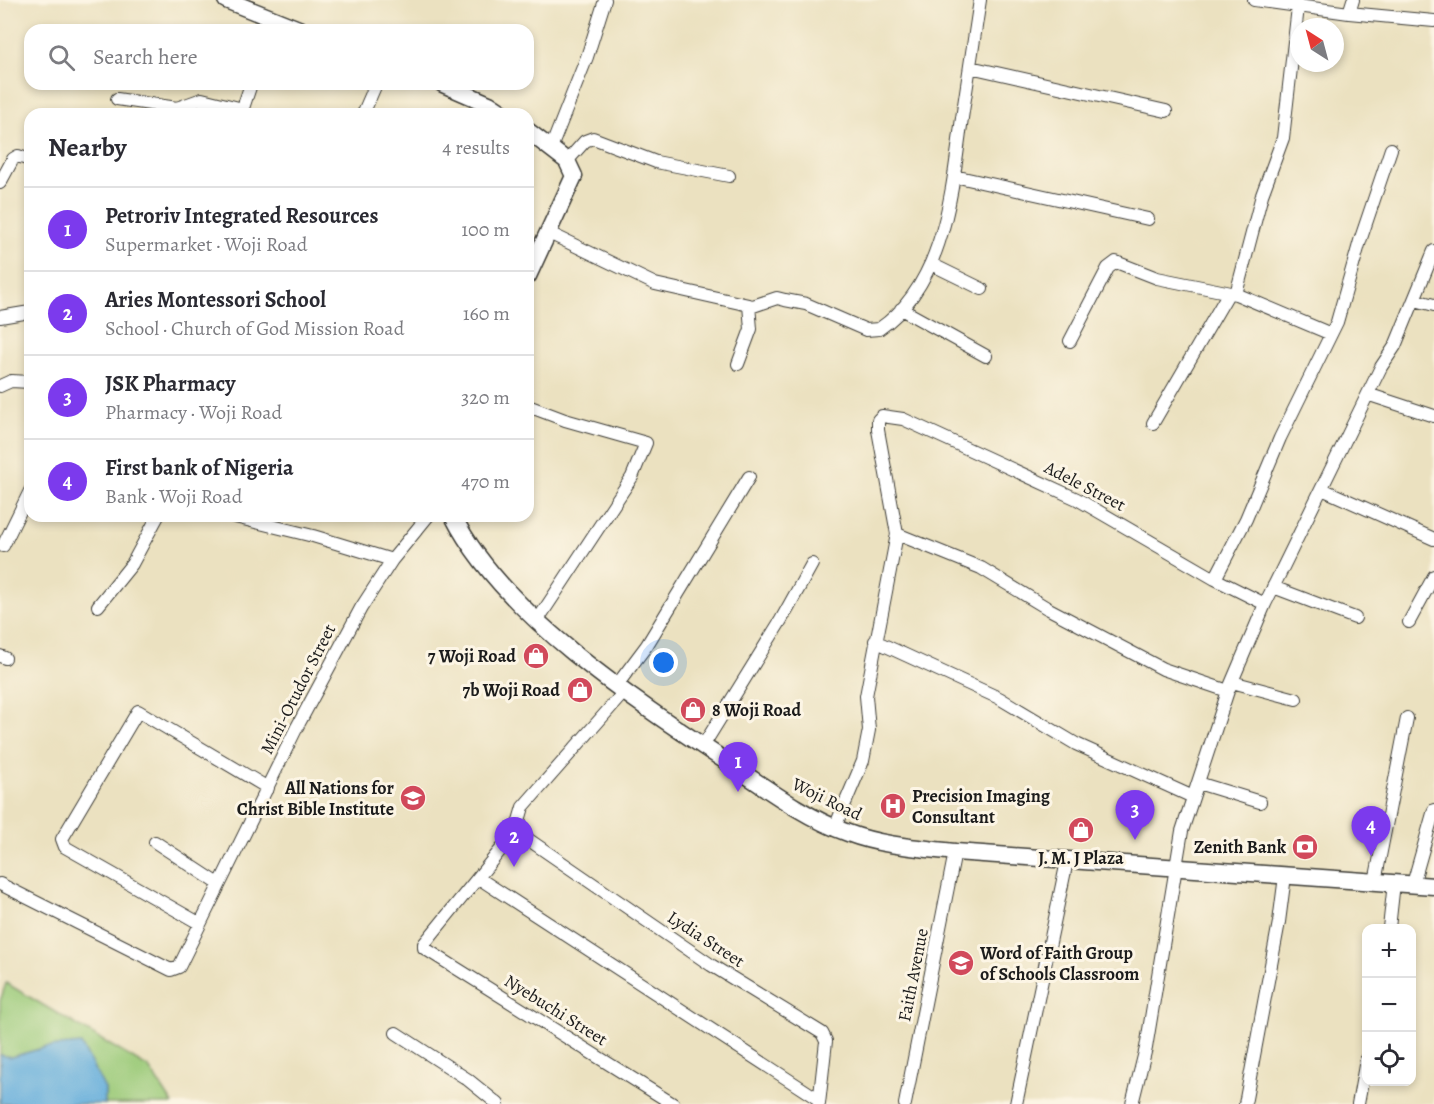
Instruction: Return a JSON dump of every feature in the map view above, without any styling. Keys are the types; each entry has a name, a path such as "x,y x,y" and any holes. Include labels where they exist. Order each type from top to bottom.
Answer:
{"main road":[{"path":"226,0 270,24"},
{"path":"455,90 492,108"},
{"path":"534,135 567,161 574,172 573,182 534,264"},
{"name":"Woji Road","path":"456,522 478,559 537,621 621,688 703,746 798,808 835,827 874,841 956,852 1434,886"}],"street":[{"path":"551,148 588,57 605,0 610,0"},
{"path":"549,233 655,284 749,305 761,306 777,298 796,302 873,331 884,326 915,291 931,264 940,239 954,176 980,0"},
{"path":"1254,0 1349,13 1434,21"},
{"path":"1349,13 1353,0"},
{"path":"1153,423 1232,294 1262,195 1283,138 1298,7"},
{"path":"970,67 1166,111"},
{"path":"243,108 249,90"},
{"path":"366,108 373,90"},
{"path":"117,99 177,108 202,99 232,108"},
{"path":"567,161 585,141 593,138 656,162 729,176"},
{"path":"1215,579 1246,519 1280,438 1337,322 1360,241 1391,149"},
{"path":"0,183 13,159 24,158"},
{"path":"954,176 1148,219"},
{"path":"1132,1104 1146,1048 1182,831 1230,687 1273,587 1382,367 1395,346 1434,251"},
{"path":"1070,341 1107,268 1116,262 1157,278 1232,294 1331,334"},
{"path":"931,264 982,289"},
{"path":"1414,300 1434,305"},
{"path":"738,364 751,329 749,305"},
{"path":"901,309 986,356"},
{"path":"0,317 24,313"},
{"path":"0,386 11,381 24,382"},
{"path":"1370,395 1434,416"},
{"path":"534,408 565,420 646,443 632,477 537,621"},
{"name":"Adele Street","path":"897,534 878,430 878,420 882,416 903,419 1077,499 1215,579 1265,604"},
{"path":"749,477 621,688 523,807 516,831 480,879 818,1102"},
{"path":"1322,489 1434,539"},
{"path":"3,546 24,503"},
{"path":"98,606 132,564 155,522"},
{"path":"256,522 313,536 392,560"},
{"name":"Mini-Otudor Street","path":"0,884 171,970 179,967 199,923 361,608 392,560 423,522"},
{"path":"835,827 865,755 869,730 866,696 897,534 981,568 1047,608 1162,669 1230,687 1296,699"},
{"path":"703,746 781,620 812,564"},
{"path":"1409,622 1434,576"},
{"path":"1273,587 1355,618"},
{"path":"875,641 999,698 1076,744 1193,797"},
{"path":"199,923 62,843 135,713 142,712 268,788"},
{"path":"1375,882 1407,718"},
{"path":"1198,783 1260,802"},
{"path":"1413,884 1434,810"},
{"name":"Lydia Street","path":"516,831 711,965 822,1033 826,1041 818,1102"},
{"path":"155,842 219,884"},
{"name":"Faith Avenue","path":"905,1104 956,852"},
{"path":"1016,1104 1067,861"},
{"path":"1245,1104 1279,922 1285,876"},
{"name":"Nyebuchi Street","path":"480,879 424,944 426,951 673,1104"},
{"path":"1389,924 1394,883"},
{"path":"396,1033 468,1079 498,1104"},
{"path":"1358,1104 1362,1082"}],"green space":[{"path":"6,983 149,1068 173,1104 105,1104 105,1089 47,1047 11,1057 0,1055 0,1001"}],"water":[{"path":"81,1044 105,1089 105,1104 0,1104 0,1055 11,1057 47,1047"}],"place":[{"name":"7 Woji Road","path":"536,656"},
{"name":"7b Woji Road","path":"580,690"},
{"name":"8 Woji Road","path":"693,710"},
{"name":"Petroriv Integrated Resources","path":"738,792"},
{"name":"All Nations for Christ Bible Institute","path":"413,798"},
{"name":"Precision Imaging Consultant","path":"893,806"},
{"name":"J. M. J Plaza","path":"1081,830"},
{"name":"JSK Pharmacy","path":"1135,840"},
{"name":"Zenith Bank","path":"1305,847"},
{"name":"First bank of Nigeria","path":"1371,856"},
{"name":"Aries Montessori School","path":"514,867"},
{"name":"Word of Faith Group of Schools Classroom","path":"961,963"}]}
